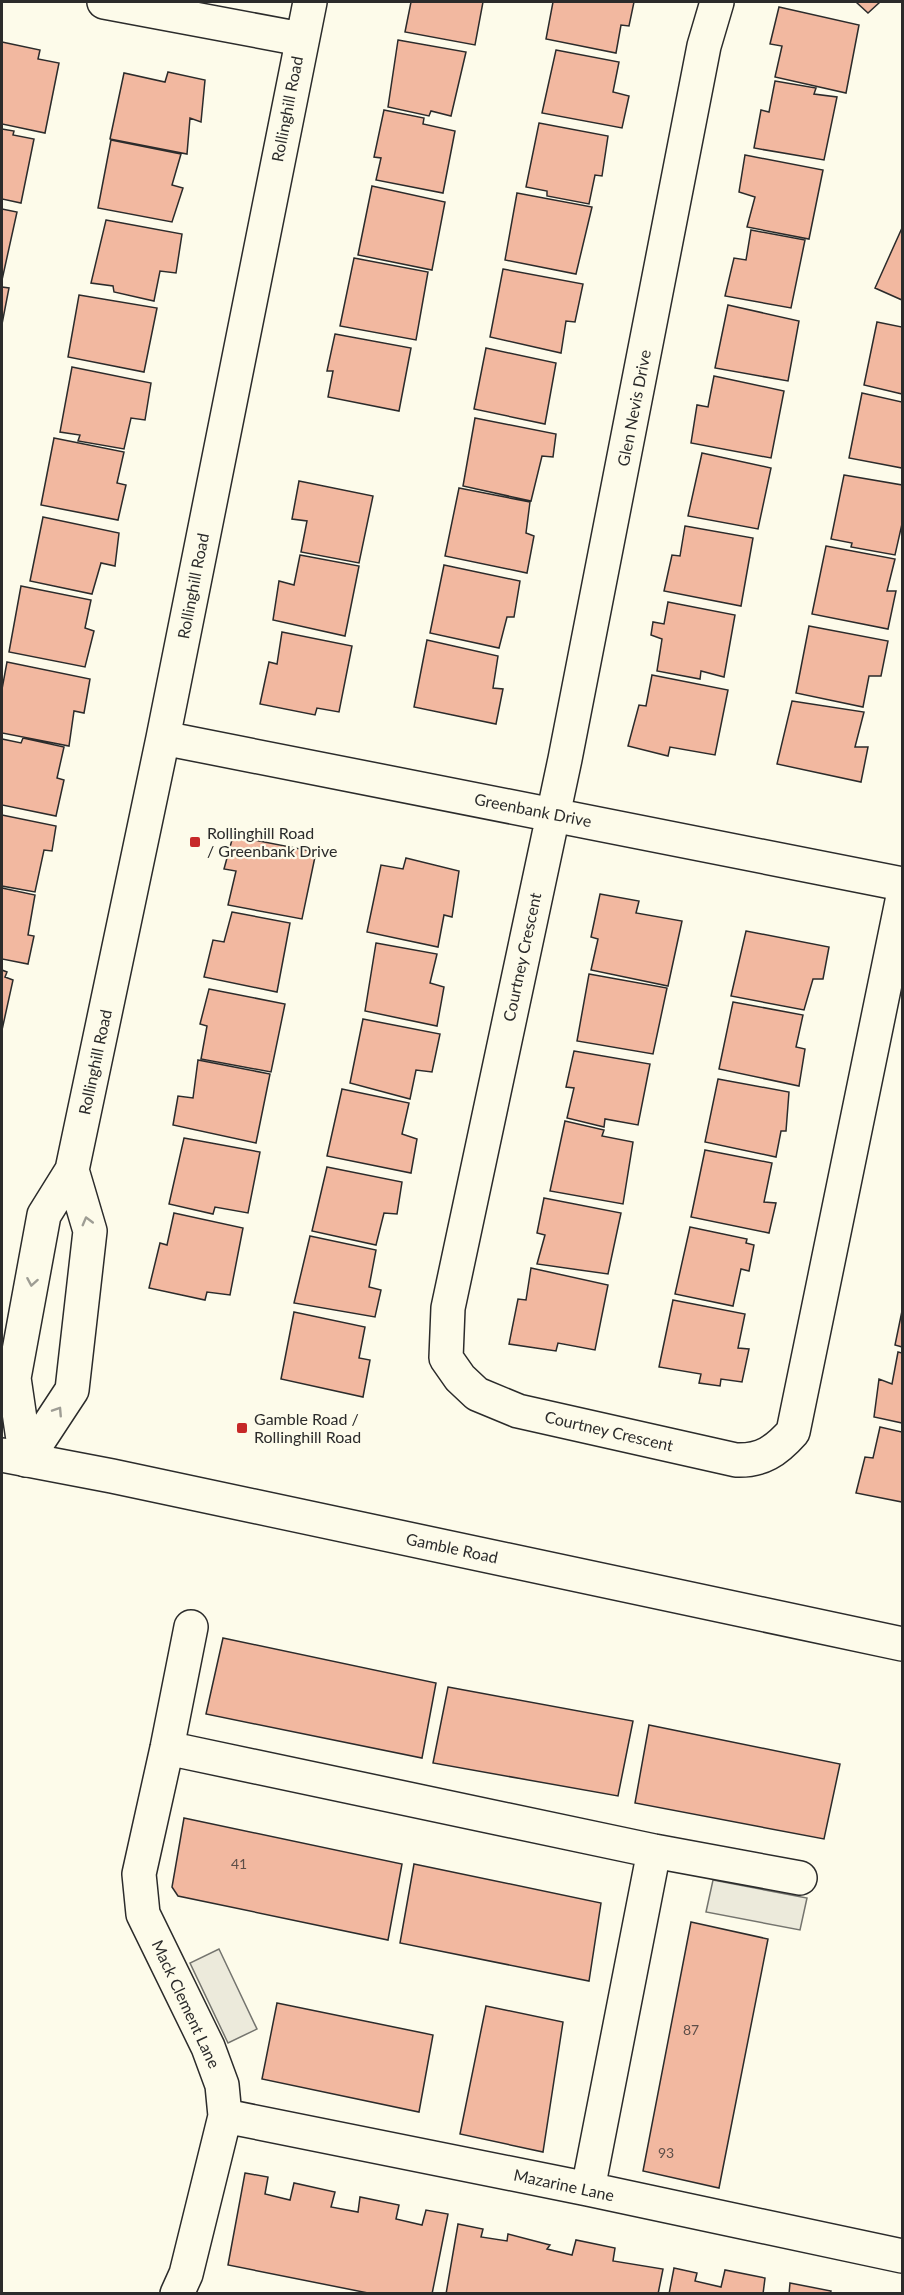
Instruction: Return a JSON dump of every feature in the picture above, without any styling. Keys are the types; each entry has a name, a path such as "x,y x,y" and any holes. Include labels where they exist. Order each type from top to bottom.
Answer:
{"street":[{"path":"104,2 301,39"},
{"name":"Rollinghill Road","path":"14,1457 14,1378 44,1215 72,1170 163,738 310,2"},
{"name":"Glen Nevis Drive","path":"554,814 704,46 717,2"},
{"name":"Greenbank Drive","path":"163,738 903,884"},
{"name":"Courtney Crescent","path":"554,814 448,1308 446,1358 460,1378 477,1394 518,1410 736,1460 752,1461 777,1449 793,1432 903,901"},
{"name":"Rollinghill Road","path":"14,1457 72,1390 90,1231 72,1170"},
{"name":"Gamble Road","path":"14,1457 903,1644"},
{"name":"Mack Clement Lane","path":"177,2294 186,2274 225,2116 222,2085 208,2047 143,1914 139,1874 191,1627"},
{"path":"167,1748 654,1851 800,1878"},
{"path":"588,2189 654,1851"},
{"name":"Mazarine Lane","path":"225,2116 588,2189 903,2256"}],"shaded area":[{"path":"713,1880 807,1898 800,1930 706,1912"},
{"path":"219,1949 257,2029 228,2043 190,1963"}],"building":[{"path":"411,2 483,2 475,45 405,32"},
{"path":"553,2 634,2 629,26 621,25 616,53 546,39"},
{"path":"856,2 880,2 868,13"},
{"path":"779,7 859,25 846,93 775,77 782,46 770,44"},
{"path":"398,40 466,52 451,116 431,111 429,116 388,107"},
{"path":"2,42 40,50 38,59 59,63 45,133 2,124"},
{"path":"556,50 619,62 613,92 629,96 622,128 542,113"},
{"path":"168,72 205,80 201,122 190,118 187,154 110,139 124,73 165,82"},
{"path":"775,81 816,88 814,94 837,97 824,160 754,148 761,110 769,112"},
{"path":"384,110 424,118 423,124 455,131 443,193 376,180 381,158 374,157"},
{"path":"539,123 608,136 602,176 595,175 589,204 547,196 547,191 526,187"},
{"path":"2,129 14,131 13,135 34,139 21,203 2,199"},
{"path":"111,140 181,154 172,185 183,188 172,222 98,208"},
{"path":"745,155 823,170 809,239 747,227 755,197 739,192"},
{"path":"372,186 445,202 432,270 358,255"},
{"path":"517,193 592,207 576,274 505,260"},
{"path":"2,209 17,212 2,280"},
{"path":"106,220 182,234 176,273 160,271 154,301 114,292 113,286 91,283"},
{"path":"902,228 902,300 875,288"},
{"path":"751,230 805,240 791,308 725,296 734,258 746,260"},
{"path":"354,258 428,272 416,340 340,326"},
{"path":"503,269 583,284 575,322 566,321 561,353 490,337"},
{"path":"2,287 9,288 2,324"},
{"path":"79,295 157,308 144,372 68,357"},
{"path":"728,305 799,321 788,381 715,368"},
{"path":"877,322 902,327 902,394 864,385"},
{"path":"335,334 411,348 399,411 328,397 333,371 327,371"},
{"path":"486,348 556,363 545,424 474,409"},
{"path":"72,367 151,383 145,420 131,418 124,449 78,441 80,435 60,432"},
{"path":"714,376 784,391 771,458 691,443 697,405 708,407"},
{"path":"862,393 902,402 902,468 849,458"},
{"path":"475,418 556,434 553,457 542,456 531,501 463,486"},
{"path":"54,438 124,452 117,483 126,485 118,520 41,505"},
{"path":"702,453 771,468 758,529 688,516"},
{"path":"844,475 902,485 902,524 895,555 851,547 852,543 831,539"},
{"path":"299,481 373,496 359,563 301,552 307,521 292,519"},
{"path":"459,488 530,502 526,533 534,536 527,573 445,556"},
{"path":"43,517 119,533 115,566 101,563 92,594 30,581"},
{"path":"685,526 753,538 741,606 664,591 672,555 680,556"},
{"path":"826,546 895,559 887,591 896,591 888,629 812,614"},
{"path":"300,555 359,566 345,636 273,620 279,581 294,585"},
{"path":"444,565 520,581 514,617 507,617 499,648 430,633"},
{"path":"21,586 91,600 85,628 94,631 85,667 9,652"},
{"path":"668,602 735,615 724,677 701,671 700,679 657,671 662,639 651,635 653,622 664,624"},
{"path":"809,626 888,641 881,676 869,676 863,707 796,693"},
{"path":"282,632 352,646 339,712 317,708 315,715 260,704 269,662 277,664"},
{"path":"427,640 498,656 493,688 503,689 496,724 414,707"},
{"path":"7,662 90,679 84,713 74,711 69,746 2,733 2,689"},
{"path":"652,675 728,690 715,755 670,747 668,756 628,746 639,705 646,706"},
{"path":"792,701 864,712 855,747 868,747 861,782 777,764"},
{"path":"23,738 64,747 57,778 64,780 56,816 2,805 2,739 21,743"},
{"path":"2,815 56,826 52,851 44,850 35,892 2,886"},
{"path":"233,836 316,852 302,919 228,905 236,871 224,869"},
{"path":"406,858 459,871 452,917 444,915 438,947 367,932 381,865 403,869"},
{"path":"2,888 35,895 28,935 34,936 28,964 2,959"},
{"path":"600,894 639,901 636,913 682,921 668,986 591,970 598,939 591,937"},
{"path":"232,912 290,923 277,992 204,977 213,940 224,942"},
{"path":"746,931 829,947 823,979 813,979 804,1010 731,996"},
{"path":"376,943 437,954 430,983 444,987 437,1026 365,1011"},
{"path":"2,970 7,972 5,977 13,980 2,1030"},
{"path":"589,974 667,988 653,1054 577,1041"},
{"path":"209,989 285,1004 271,1072 201,1059 207,1026 200,1024"},
{"path":"733,1002 803,1015 796,1047 805,1049 799,1086 719,1069"},
{"path":"363,1019 440,1034 432,1072 416,1070 410,1099 350,1083"},
{"path":"574,1051 650,1064 638,1125 605,1119 604,1127 567,1118 574,1088 566,1087"},
{"path":"198,1060 270,1074 256,1143 173,1125 178,1096 193,1098"},
{"path":"718,1079 789,1092 786,1131 781,1131 776,1157 705,1142"},
{"path":"342,1089 409,1103 402,1134 417,1139 411,1173 327,1156"},
{"path":"565,1121 604,1130 602,1136 633,1142 623,1204 550,1191"},
{"path":"184,1138 260,1152 248,1213 215,1207 213,1214 169,1204"},
{"path":"705,1150 772,1163 764,1202 776,1203 769,1233 691,1217"},
{"path":"327,1167 402,1182 397,1214 384,1213 376,1245 312,1231"},
{"path":"544,1198 621,1213 608,1274 537,1264 545,1235 537,1233"},
{"path":"174,1213 243,1228 230,1295 207,1292 205,1300 149,1288 160,1243 167,1245"},
{"path":"690,1227 747,1239 746,1243 754,1245 749,1271 741,1269 733,1306 675,1294"},
{"path":"310,1236 376,1250 369,1287 381,1290 375,1317 294,1303"},
{"path":"531,1268 608,1285 595,1350 558,1343 556,1351 509,1344 518,1299 526,1300"},
{"path":"673,1300 745,1314 738,1348 749,1349 742,1382 721,1379 720,1386 699,1383 701,1374 659,1367"},
{"path":"902,1311 902,1347 895,1345"},
{"path":"294,1312 365,1327 359,1358 370,1360 363,1397 281,1379"},
{"path":"898,1352 902,1353 902,1423 874,1417 879,1379 892,1384"},
{"path":"880,1427 902,1432 902,1502 856,1493 865,1457 873,1458"},
{"path":"223,1638 436,1683 422,1758 206,1714"},
{"path":"448,1687 633,1721 618,1796 433,1763"},
{"path":"649,1725 840,1764 824,1839 635,1803"},
{"path":"184,1818 402,1864 388,1940 178,1896 172,1887"},
{"path":"414,1864 601,1903 589,1981 400,1943"},
{"path":"691,1922 768,1939 719,2188 643,2171"},
{"path":"277,2003 433,2035 419,2112 262,2079"},
{"path":"486,2006 563,2022 543,2152 460,2134"},
{"path":"245,2173 268,2177 265,2194 290,2200 294,2183 335,2192 331,2207 358,2212 360,2197 399,2205 396,2219 422,2225 426,2210 448,2214 432,2294 373,2294 228,2265"},
{"path":"458,2224 483,2229 481,2237 507,2241 508,2234 550,2245 547,2249 572,2255 576,2240 615,2248 613,2261 663,2269 658,2294 446,2294"},
{"path":"674,2268 697,2273 695,2281 721,2287 725,2270 765,2278 763,2294 669,2294"},
{"path":"790,2283 831,2291 830,2294 789,2294"}],"place":[{"name":"Rollinghill Road / Greenbank Drive","path":"195,842"},
{"name":"Gamble Road / Rollinghill Road","path":"242,1428"}]}
